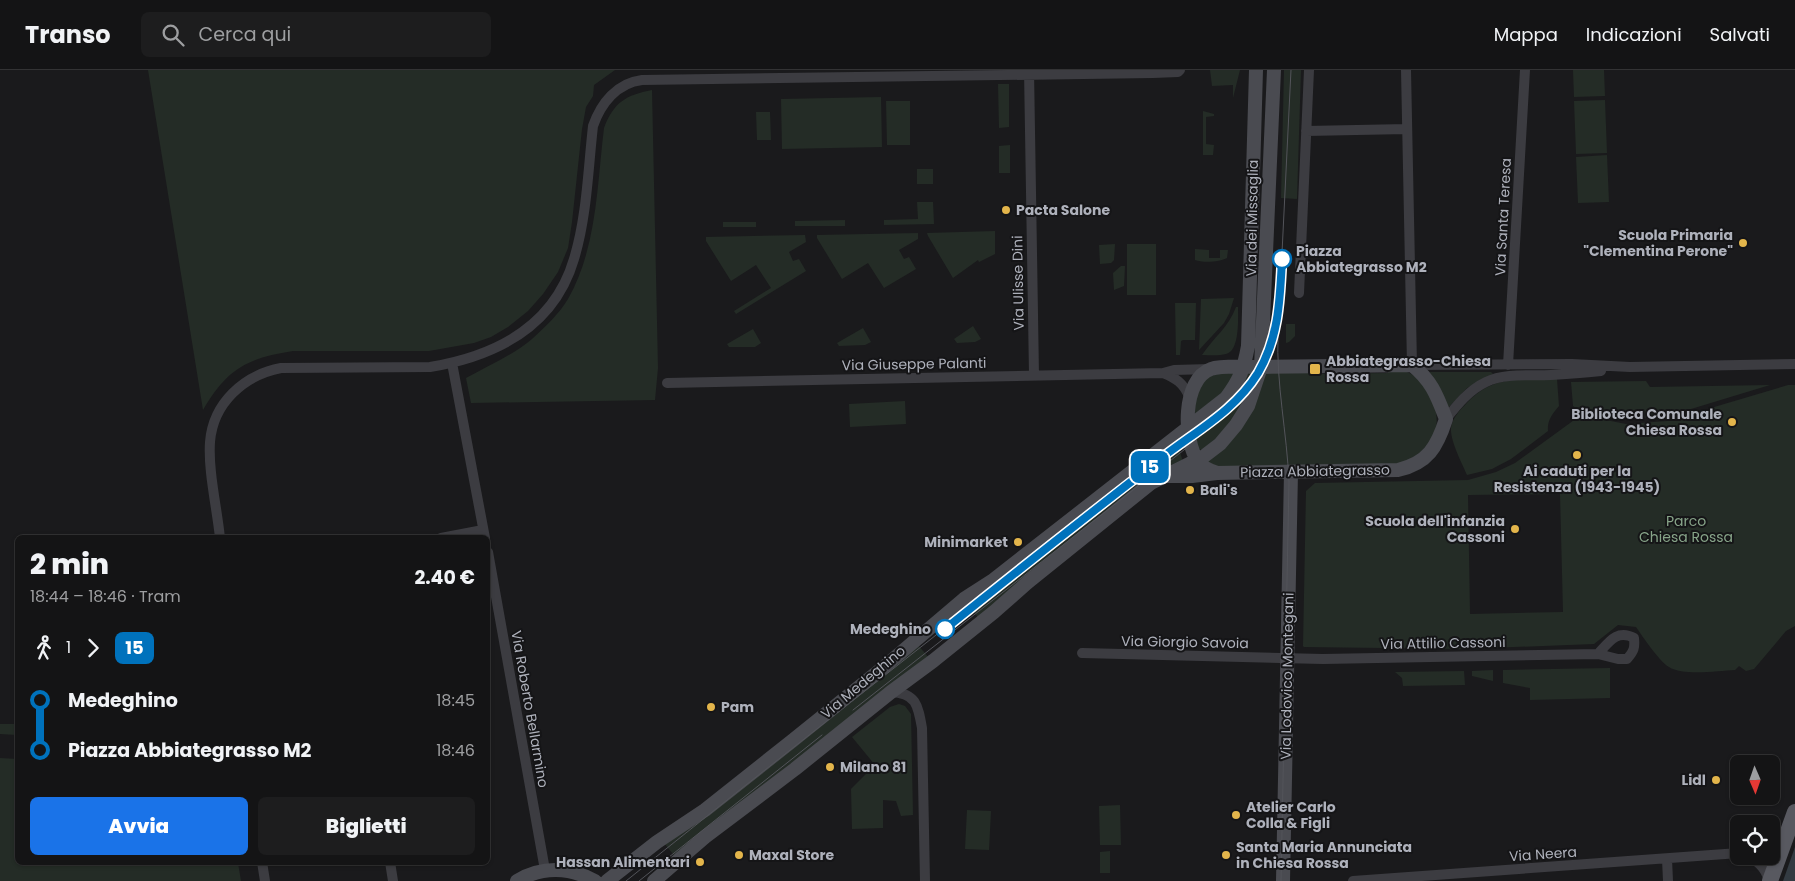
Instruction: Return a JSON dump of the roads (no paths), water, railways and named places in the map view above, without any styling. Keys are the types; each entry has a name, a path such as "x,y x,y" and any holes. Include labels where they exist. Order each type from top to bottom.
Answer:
{"main road":[{"name":"Via dei Missaglia","path":"1244,367 1248,346 1256,70"},
{"name":"Via dei Missaglia","path":"1261,366 1274,70"},
{"path":"1217,472 1204,467 1197,460 1191,445 1189,426 1189,396 1197,380 1211,369 1261,366 1412,365 1432,385 1446,419"},
{"path":"1164,476 1203,457 1220,444 1236,425 1248,406 1261,366"},
{"path":"1189,426 1226,398 1237,384 1244,367"},
{"name":"Piazza Abbiategrasso","path":"1164,476 1192,476 1217,472 1398,470 1423,460 1433,450 1442,433 1446,419"},
{"name":"Via Medeghino","path":"607,881 657,842 705,810 964,599 992,581 1189,426"},
{"name":"Via Lodovico Montegani","path":"1283,881 1291,472"},
{"name":"Via Medeghino","path":"654,881 705,837 795,769 891,692 934,661 1151,483 1164,476"},
{"path":"1780,843 1795,812"},
{"path":"1770,881 1773,865"},
{"path":"517,881 545,870 570,871 595,881"}],"street":[{"path":"220,535 210,459 211,437 214,422 221,408 230,395 242,384 262,373 281,368 430,367 452,363 493,349 521,334 541,316 556,298 569,273 578,242 593,126 599,111 610,96 632,82 647,80 1029,72 1178,72 1180,70"},
{"path":"1299,293 1309,70"},
{"path":"1406,70 1412,365 1572,364 1630,367 1795,364"},
{"name":"Via Santa Teresa","path":"1508,365 1525,70"},
{"name":"Via Ulisse Dini","path":"1029,72 1034,375"},
{"path":"1306,131 1408,129"},
{"path":"452,363 484,534"},
{"name":"Piazza Abbiategrasso","path":"1446,419 1459,402 1485,382 1508,376 1572,374 1630,367"},
{"path":"1163,373 1174,370 1211,369"},
{"path":"1163,373 1180,381 1186,388 1189,396"},
{"name":"Via Giuseppe Palanti","path":"667,383 1163,373"},
{"name":"Via Roberto Bellarmino","path":"490,563 545,870"},
{"name":"Via Giorgio Savoia","path":"1082,653 1288,657"},
{"name":"Via Attilio Cassoni","path":"1288,657 1323,659 1598,654"},
{"path":"891,692 902,692 910,696 920,713 922,728 925,881"},
{"name":"Via Neera","path":"1353,881 1730,855"},
{"path":"1667,859 1668,881"},
{"path":"262,865 264,881"},
{"path":"391,865 394,881"},
{"name":"Via Neera","path":"1761,865 1770,881"}],"tram line":[{"path":"1279,314 1291,70"},
{"name":"15","path":"945,629 1161,458 1209,424 1246,390 1257,374 1273,337 1280,308 1282,259"},
{"path":"626,881 1125,485 1225,411 1244,392 1258,373 1272,341 1279,308"},
{"path":"1278,334 1280,390 1289,482 1281,881"},
{"path":"853,710 1189,446"},
{"path":"639,881 822,735"}],"place":[{"name":"Pacta Salone","path":"1006,210"},
{"name":"Scuola Primaria \"Clementina Perone\"","path":"1743,243"},
{"name":"Piazza Abbiategrasso M2","path":"1282,259"},
{"name":"Abbiategrasso-Chiesa Rossa","path":"1315,369"},
{"name":"Biblioteca Comunale Chiesa Rossa","path":"1732,422"},
{"name":"Ai caduti per la Resistenza (1943-1945)","path":"1577,455"},
{"name":"Bali's","path":"1190,490"},
{"name":"Scuola dell'infanzia Cassoni","path":"1515,529"},
{"name":"Minimarket","path":"1018,542"},
{"name":"Medeghino","path":"945,629"},
{"name":"Pam","path":"711,707"},
{"name":"Milano 81","path":"830,767"},
{"name":"Lidl","path":"1716,780"},
{"name":"Atelier Carlo Colla & Figli","path":"1236,815"},
{"name":"Maxal Store","path":"739,855"},
{"name":"Santa Maria Annunciata in Chiesa Rossa","path":"1226,855"},
{"name":"Hassan Alimentari","path":"700,862"}],"park label":[{"name":"Parco Chiesa Rossa","path":"1686,530"}]}
